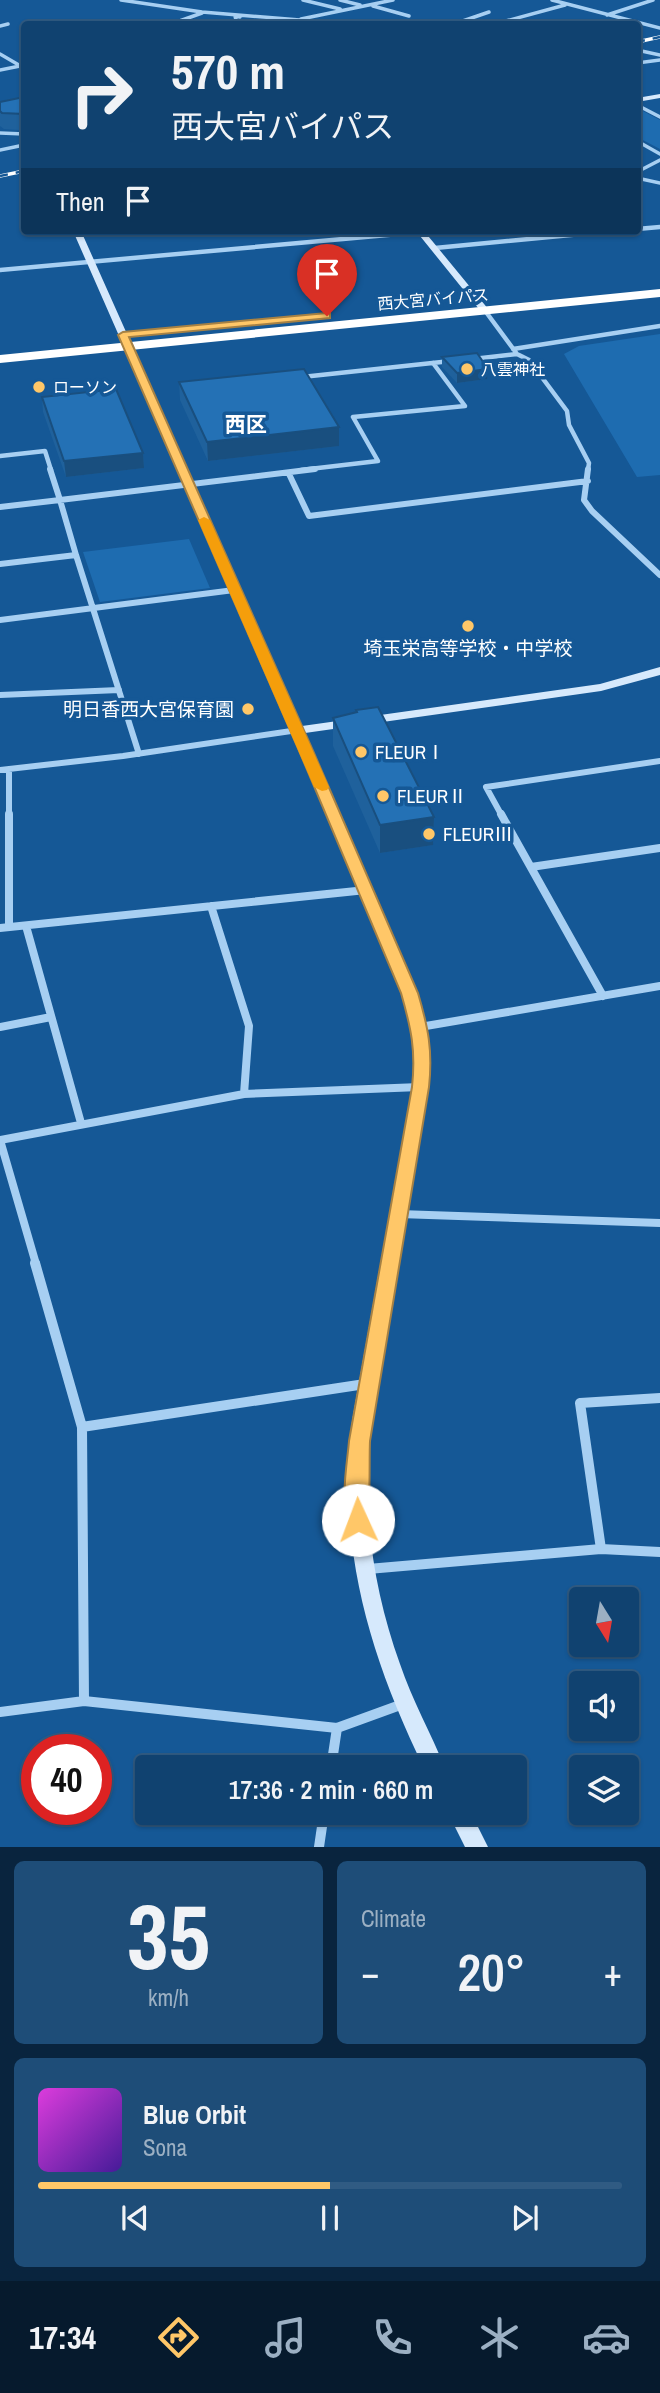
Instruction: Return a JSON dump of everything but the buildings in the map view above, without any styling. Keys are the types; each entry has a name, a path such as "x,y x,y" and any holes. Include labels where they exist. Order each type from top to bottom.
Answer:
{"highway":[{"name":"西大宮バイパス","path":"483,306 660,282"},
{"name":"西大宮バイパス","path":"0,347 125,340 483,306 660,293"},
{"name":"西大宮バイパス","path":"0,359 125,340"}],"street":[{"path":"122,0 235,16 298,21 393,0"},
{"path":"303,0 344,10"},
{"path":"340,0 409,16"},
{"path":"552,0 631,21"},
{"path":"607,15 653,0"},
{"path":"506,21 567,4"},
{"path":"179,21 202,12"},
{"path":"463,21 489,12"},
{"path":"235,16 235,21"},
{"path":"235,16 260,21"},
{"path":"641,23 660,28"},
{"path":"0,26 8,24"},
{"path":"641,51 660,55"},
{"path":"0,54 21,64"},
{"path":"641,62 660,60"},
{"path":"0,70 21,66"},
{"path":"641,99 660,96"},
{"path":"641,107 660,117"},
{"path":"0,134 21,134"},
{"path":"641,143 660,154"},
{"path":"0,150 21,146"},
{"path":"641,170 660,160"},
{"path":"641,179 660,183"},
{"path":"641,229 660,227"},
{"path":"79,235 298,730 409,993 420,1027 424,1057 420,1087 368,1383 357,1482 365,1569 377,1632 403,1704 428,1755"},
{"path":"0,270 387,235"},
{"path":"423,235 483,306 515,351 529,360 567,411 569,425 589,463 584,500 592,511 660,575"},
{"path":"435,248 567,235"},
{"path":"469,359 660,326"},
{"path":"298,377 457,360"},
{"path":"0,507 289,474 378,461 353,417 465,405 433,363"},
{"path":"0,456 44,452 139,754"},
{"path":"289,474 309,516 588,481"},
{"path":"0,564 76,555"},
{"path":"0,620 234,590"},
{"path":"0,770 139,754 578,691 660,671"},
{"path":"0,695 119,690"},
{"path":"603,996 486,787 660,761"},
{"path":"9,769 9,927"},
{"path":"0,845 9,844"},
{"path":"531,867 659,849"},
{"path":"0,928 366,890"},
{"path":"211,906 249,1026 244,1094"},
{"path":"26,926 81,1123"},
{"path":"420,1027 660,986"},
{"path":"0,1027 51,1017"},
{"path":"84,1701 82,1427 0,1140 244,1094 420,1087"},
{"path":"399,1214 660,1223"},
{"path":"82,1427 368,1383"},
{"path":"601,1549 580,1403 660,1398"},
{"path":"365,1569 601,1549 660,1552"},
{"path":"0,1712 84,1701 337,1728 403,1704"},
{"path":"333,1755 337,1728"},
{"path":"319,1847 322,1825"},
{"path":"465,1825 477,1847"}],"shaded area":[{"path":"641,110 660,120 660,149 641,139"},
{"path":"660,334 660,475 637,477 564,354 579,346"},
{"path":"189,539 210,588 100,602 83,552"}],"railway":[{"path":"641,41 660,37"},
{"path":"0,176 21,172"}],"slow traffic":[{"path":"204,520 322,787"}],"place":[{"name":"八雲神社","path":"467,369"},
{"name":"ローソン","path":"39,387"},
{"name":"埼玉栄高等学校・中学校","path":"468,626"},
{"name":"明日香西大宮保育園","path":"248,709"},
{"name":"FLEURⅠ","path":"361,752"},
{"name":"FLEURⅡ","path":"383,796"},
{"name":"FLEURⅢ","path":"429,834"}],"district":[{"name":"西区","path":"246,424"}],"route":[{"path":"327,316 123,335 307,753 409,993 420,1027 424,1057 420,1087 360,1441 358,1520"}]}
